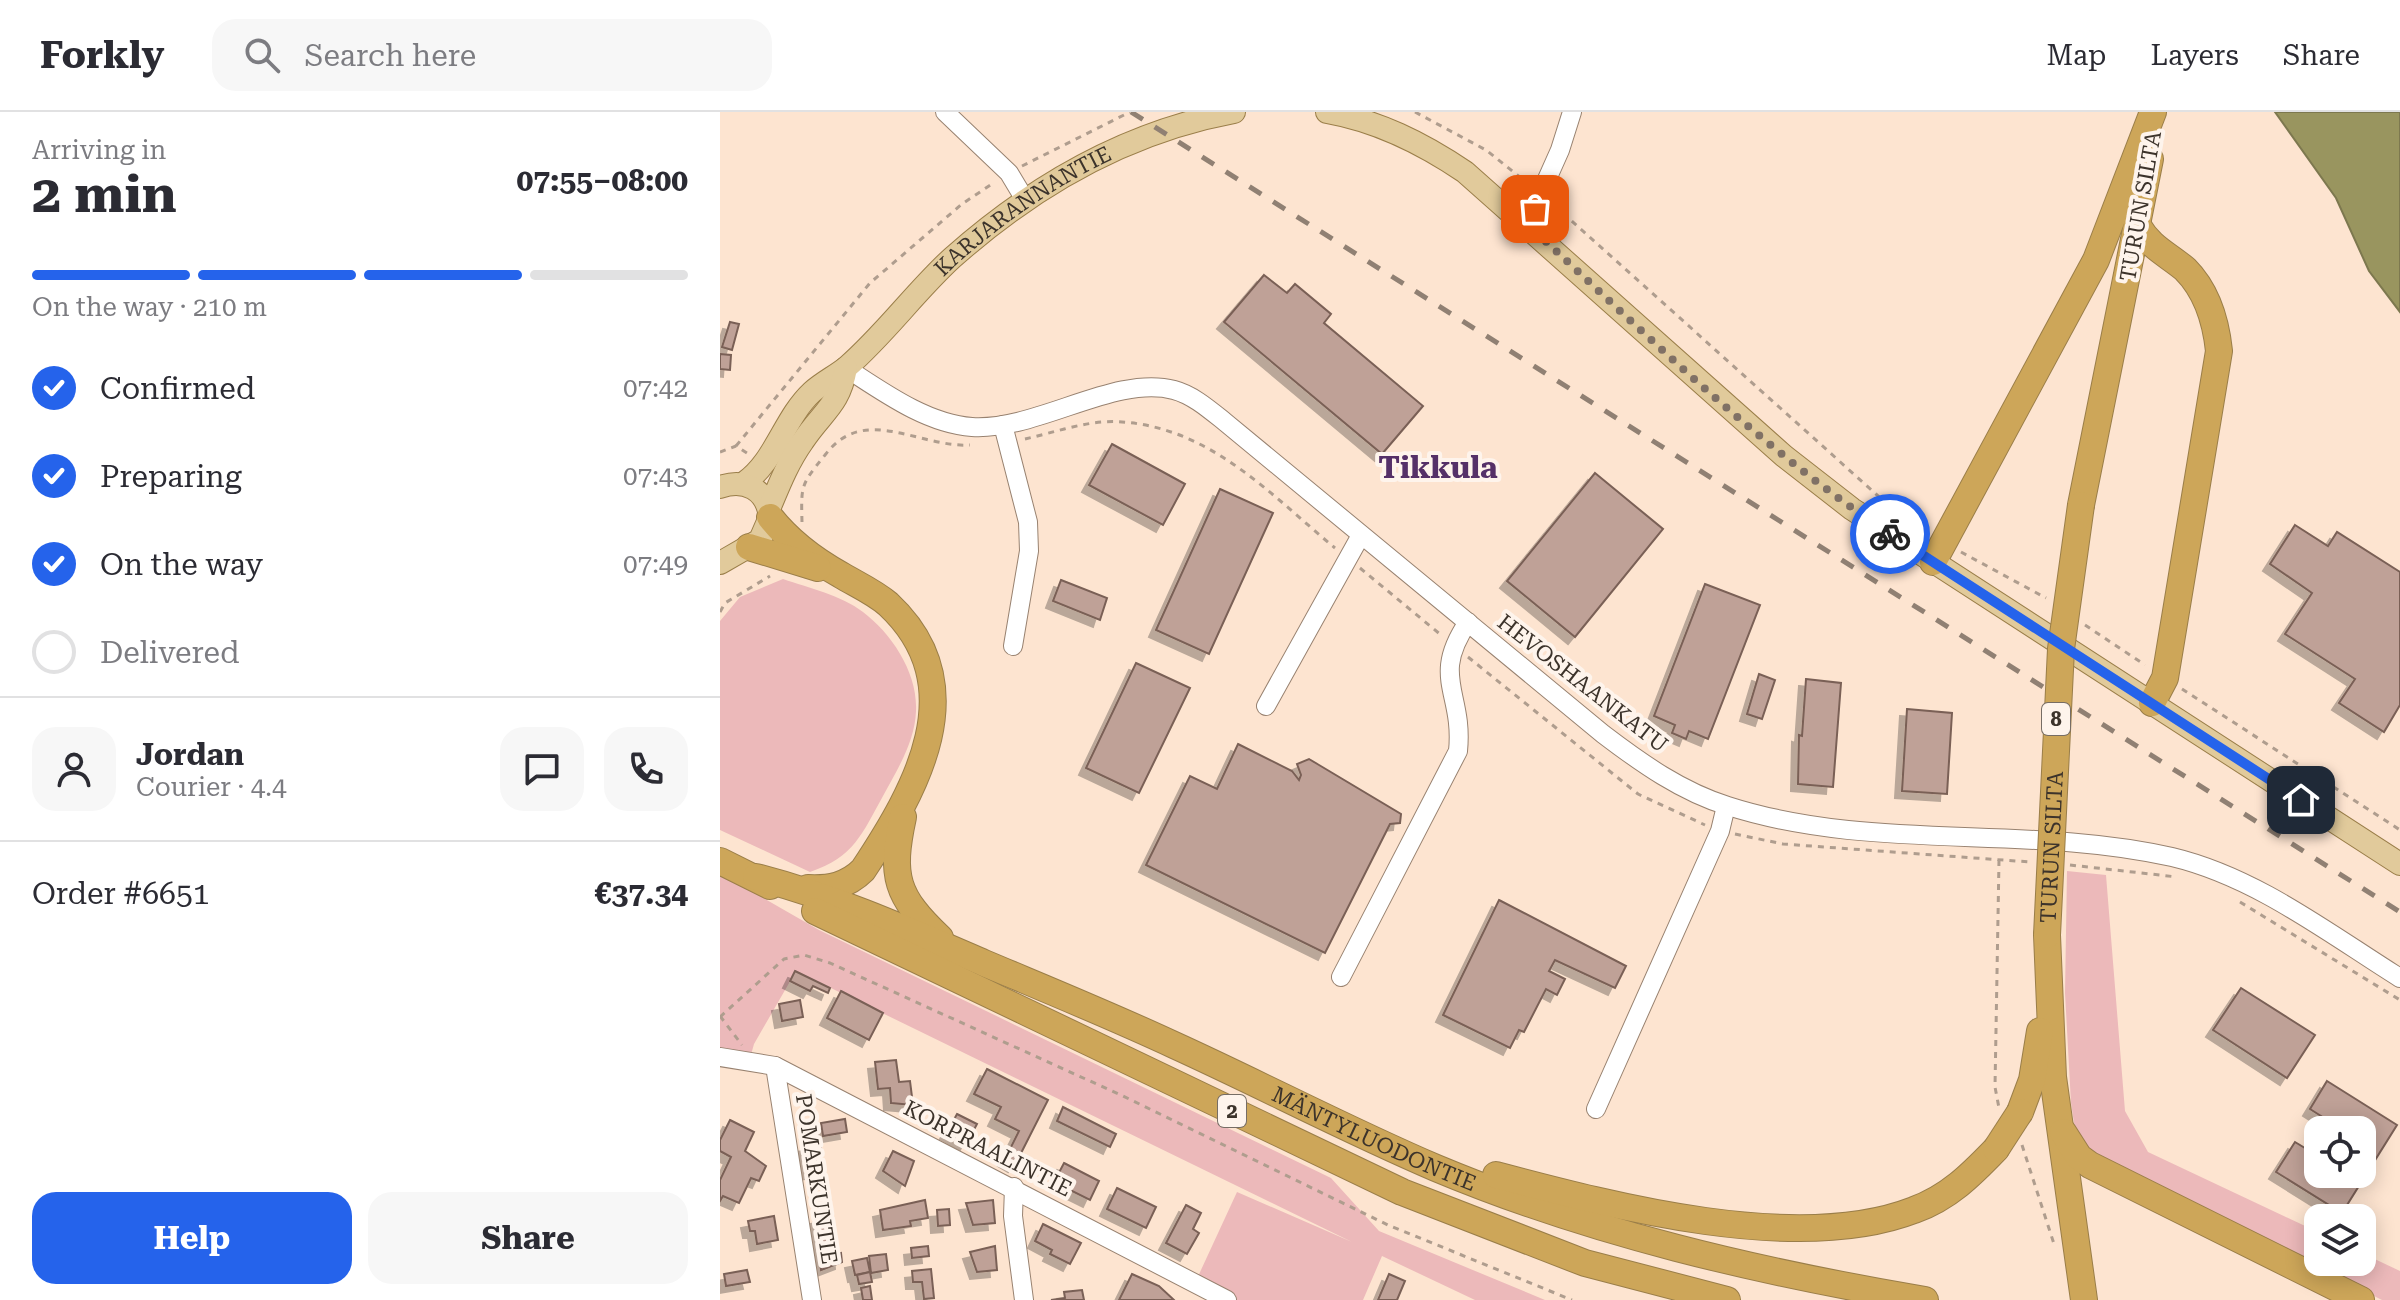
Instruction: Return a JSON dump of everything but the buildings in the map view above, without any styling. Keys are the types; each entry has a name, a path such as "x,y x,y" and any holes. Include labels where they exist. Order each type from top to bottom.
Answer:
{"highway":[{"name":"TURUN SILTA","path":"2084,1300 2077,1271 2058,1121 2047,992 2061,649 2081,505 2138,226 2156,112"},
{"path":"1938,552 2096,260 2156,112"},
{"path":"2138,226 2155,249 2185,270 2198,286 2212,313 2219,351 2165,678 2152,703"},
{"path":"770,513 794,543 888,604 919,647 929,674 933,723 927,750 908,794 879,846 853,880 837,886 800,888"},
{"path":"736,548 838,574"},
{"path":"908,794 897,849 900,887 915,915 949,948"},
{"name":"MÄNTYLUODONTIE","path":"720,861 756,877 805,907 1402,1192 1585,1263 1727,1300"},
{"name":"MÄNTYLUODONTIE","path":"756,877 800,888 949,948 1174,1045 1434,1167 1529,1203 1661,1244 1793,1276 1925,1300"},
{"path":"1434,1167 1453,1164 1660,1213 1751,1225 1815,1228 1871,1224 1914,1210 1945,1195 1996,1149 2020,1112 2032,1080 2047,992"},
{"name":"8","path":"2058,1121 2067,1142 2090,1165 2361,1300"}],"main road":[{"name":"KARJARANNANTIE","path":"728,484 757,474 793,415 812,392 846,368 951,259 1024,198 1120,146 1160,130 1234,112"},
{"path":"1327,112 1355,117 1428,147 1465,172 1784,456 1852,509 1938,552 2152,703 2400,864"},
{"name":"KARJARANNANTIE","path":"736,548 760,540 783,473 803,441 841,395 846,368"},
{"path":"728,484 763,496 770,513"},
{"path":"720,563 736,548"}],"street":[{"path":"945,112 1009,173 1024,198"},
{"path":"1527,224 1542,195 1572,112"},
{"name":"HEVOSHAANKATU","path":"846,368 882,392 947,422 1006,434 1130,390 1174,390 1216,415 1629,754 1660,775 1726,806 1833,827 2106,847 2198,864 2283,904 2400,978"},
{"path":"1006,434 1028,522 1029,551 1013,646"},
{"path":"1266,706 1361,535"},
{"path":"1341,977 1458,751 1461,724 1447,668 1452,644 1468,622"},
{"path":"1596,1109 1720,831 1726,806"},
{"name":"KORPRAALINTIE","path":"721,1061 775,1066 1014,1187 1204,1294 1227,1300"},
{"name":"POMARKUNTIE","path":"775,1066 812,1300"},
{"path":"1014,1187 1013,1216 1024,1300"}],"path":[{"path":"736,446 870,283 962,204 1009,173 1130,112"},
{"path":"1415,112 1486,150 1542,195 1938,552 2054,603"},
{"path":"1006,434 1121,421 1175,430 1214,448 1638,794 1720,831 1783,844 2030,862"},
{"path":"801,486 837,438 860,430 888,431 960,446 976,445"},
{"path":"2076,618 2400,830"},
{"path":"2062,864 2110,867 2190,879"},
{"path":"2233,898 2400,1000"},
{"path":"749,1062 741,1042 720,1017 784,959 804,955 830,963 1123,1096 1388,1225 1572,1300"}],"shaded area":[{"path":"2275,112 2400,112 2400,312 2369,271 2336,198"},
{"path":"783,579 845,601 874,621 901,656 913,683 915,697 915,722 909,745 869,822 847,851 810,872 720,830 720,621 740,597"},
{"path":"2067,871 2106,875 2125,1111 2148,1152 2304,1225 2304,1261 2095,1156 2076,1136 2071,1103 2065,993"},
{"path":"720,873 819,930 1331,1178 1379,1231 1545,1300 1475,1300 1382,1256 1363,1300 1231,1300 1195,1283 1237,1192 1352,1242 796,971 754,1044 749,1062 720,1059"},
{"path":"2376,1260 2400,1271 2400,1300 2382,1300 2334,1276 2376,1276"}],"railway":[{"path":"1131,112 2400,912"}],"way so far":[{"path":"1535,209 1527,224 1667,353 1784,456 1890,534"}],"district":[{"name":"Tikkula","path":"1438,468"}],"route":[{"path":"1890,534 2301,800"}]}
